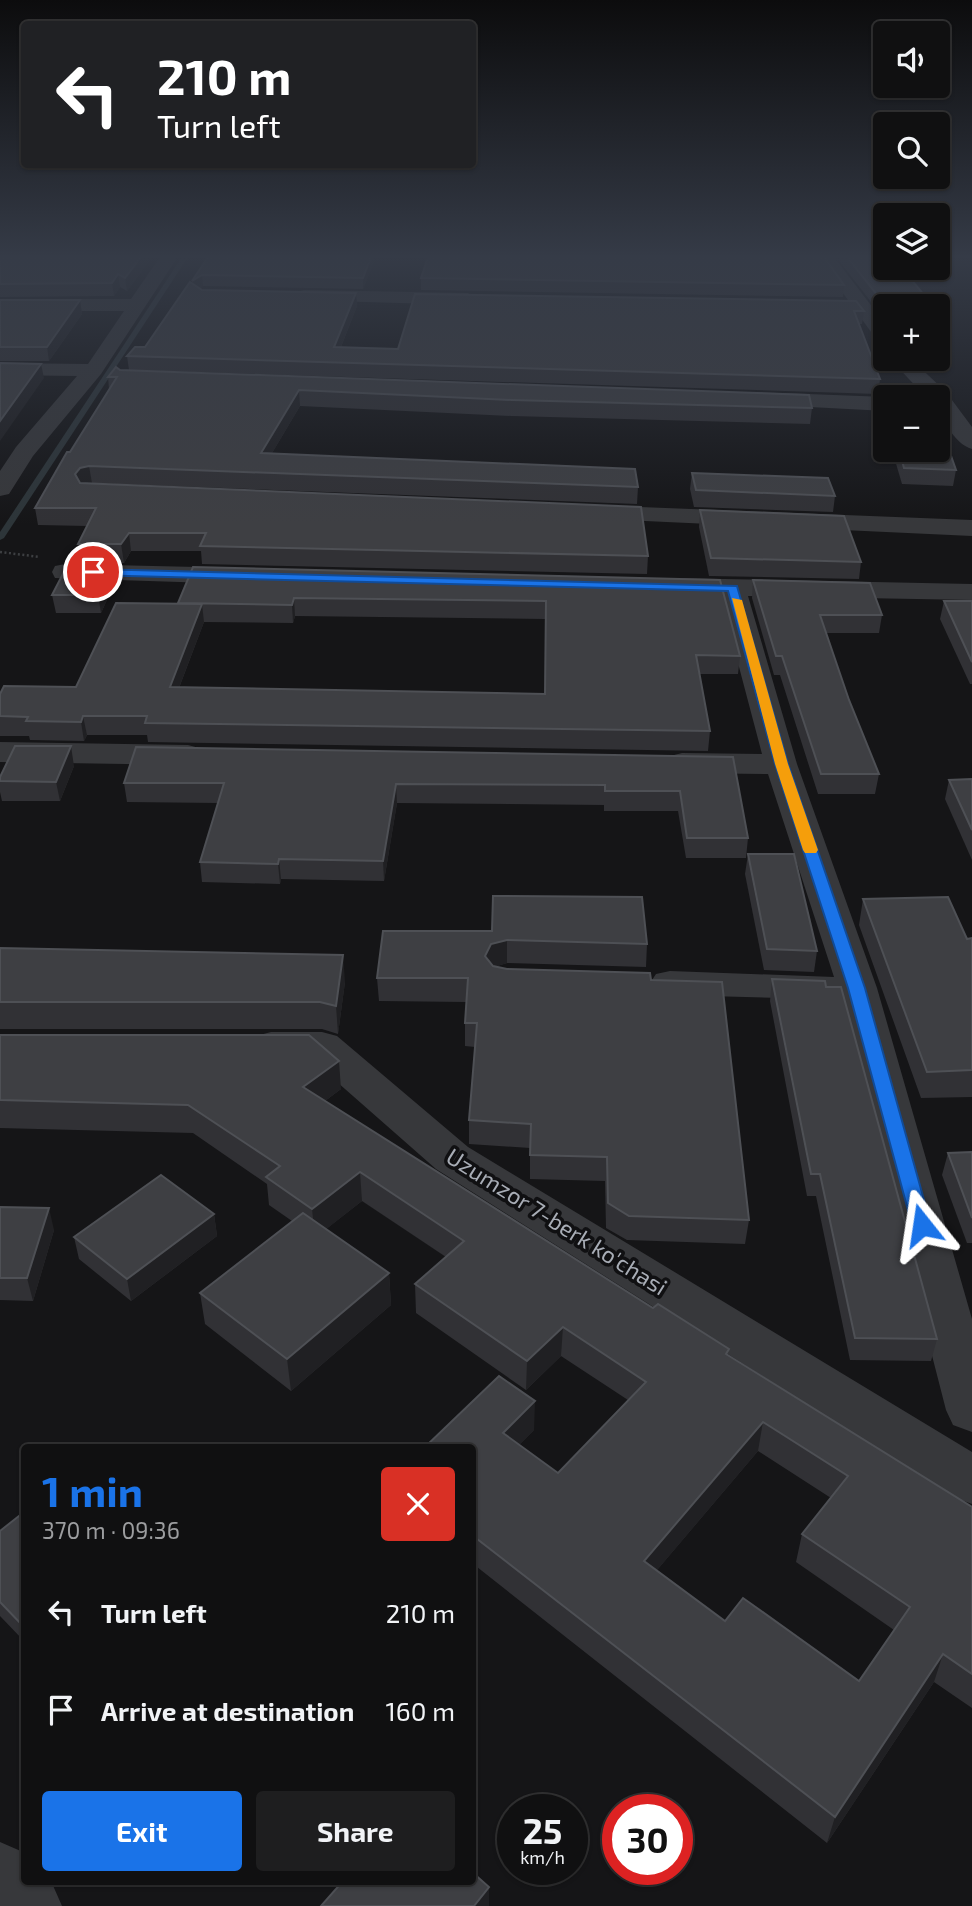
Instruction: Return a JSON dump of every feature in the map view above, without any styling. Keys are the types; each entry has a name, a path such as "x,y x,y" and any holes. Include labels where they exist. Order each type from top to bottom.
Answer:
{"street":[{"path":"0,489 12,452 94,370 111,346"},
{"path":"0,369 94,370"},
{"path":"911,371 925,385"},
{"path":"734,399 873,404"},
{"path":"950,414 972,442"},
{"path":"567,512 972,528"},
{"path":"65,572 274,577"},
{"path":"649,586 972,592"},
{"path":"733,588 781,764 857,988 972,1410"},
{"path":"0,752 223,755"},
{"path":"656,762 781,764"},
{"path":"628,982 857,988"},
{"name":"Uzumzor 7-berk ko'chasi","path":"228,1046 322,1046 452,1158 972,1480"},
{"path":"0,1875 27,1906"}],"path":[{"path":"0,552 10,552"}],"building":[{"path":"0,346 48,346 47,347"},
{"path":"334,346 398,349 399,346 867,346 873,361 873,371 877,371 880,379 127,356 135,347"},
{"path":"0,363 41,364 0,421"},
{"path":"116,367 120,370 809,395 812,408 512,400 299,390 261,453 635,469 638,487 89,466 80,468 75,474 80,483 641,507 648,556 200,546 206,533 129,533 121,544 78,544 96,508 35,508 67,452 70,452 117,377 108,377"},
{"path":"950,453 956,470 904,468 902,462 950,462"},
{"path":"692,473 828,478 835,496 696,490"},
{"path":"700,510 844,516 861,562 711,558"},
{"path":"68,564 112,565 98,595 52,595"},
{"path":"193,567 720,580 740,656 696,655 710,731 145,723 147,716 83,716 81,722 26,721 28,717 0,716 0,694 4,686 76,687 116,603 202,604 170,687 545,694 546,601 294,598 292,605 178,603"},
{"path":"753,580 870,583 882,615 820,615 849,700 879,774 821,774 782,656 776,656"},
{"path":"944,601 972,601 972,662"},
{"path":"15,746 71,746 56,782 0,781"},
{"path":"136,747 733,757 748,838 687,838 680,791 605,791 605,785 396,784 383,861 279,859 278,864 200,862 224,783 124,783"},
{"path":"972,779 972,830 949,780"},
{"path":"748,854 794,854 817,951 767,949"},
{"path":"493,896 642,897 647,944 507,940 491,944 485,956 493,966 507,969 650,973 651,980 722,982 749,1220 629,1216 608,1203 607,1157 530,1155 531,1124 469,1120 477,1023 465,1023 468,978 377,978 383,931 492,931"},
{"path":"948,897 967,939 972,938 972,1070 927,1072 863,899"},
{"path":"0,948 343,955 336,1006 320,1002 0,1002"},
{"path":"772,979 825,981 826,987 841,987 937,1339 855,1338 820,1174 811,1174"},
{"path":"0,1035 309,1035 339,1061 303,1087 653,1308 658,1304 729,1349 726,1354 972,1507 972,1674 943,1654 835,1817 476,1538 476,1444 428,1444 499,1376 535,1401 503,1433 558,1473 646,1382 563,1327 527,1361 415,1284 464,1241 360,1172 312,1209 266,1177 280,1166 188,1105 0,1100","holes":["763,1422 848,1476 802,1534 910,1607 859,1681 743,1598 725,1621 644,1561"]},
{"path":"972,1152 972,1218 948,1153"},
{"path":"161,1175 214,1214 127,1279 74,1237"},
{"path":"0,1207 49,1208 27,1278 0,1278"},
{"path":"303,1213 389,1273 287,1359 200,1293"},
{"path":"21,1514 21,1624 0,1602 0,1531"},
{"path":"476,1876 489,1887 474,1906 321,1906 339,1885 476,1885"}],"waterway":[{"path":"0,538 126,346"}],"slow traffic":[{"path":"736,600 781,764 810,850"}],"route":[{"path":"93,572 733,588 781,764 857,988 922,1225"}]}
